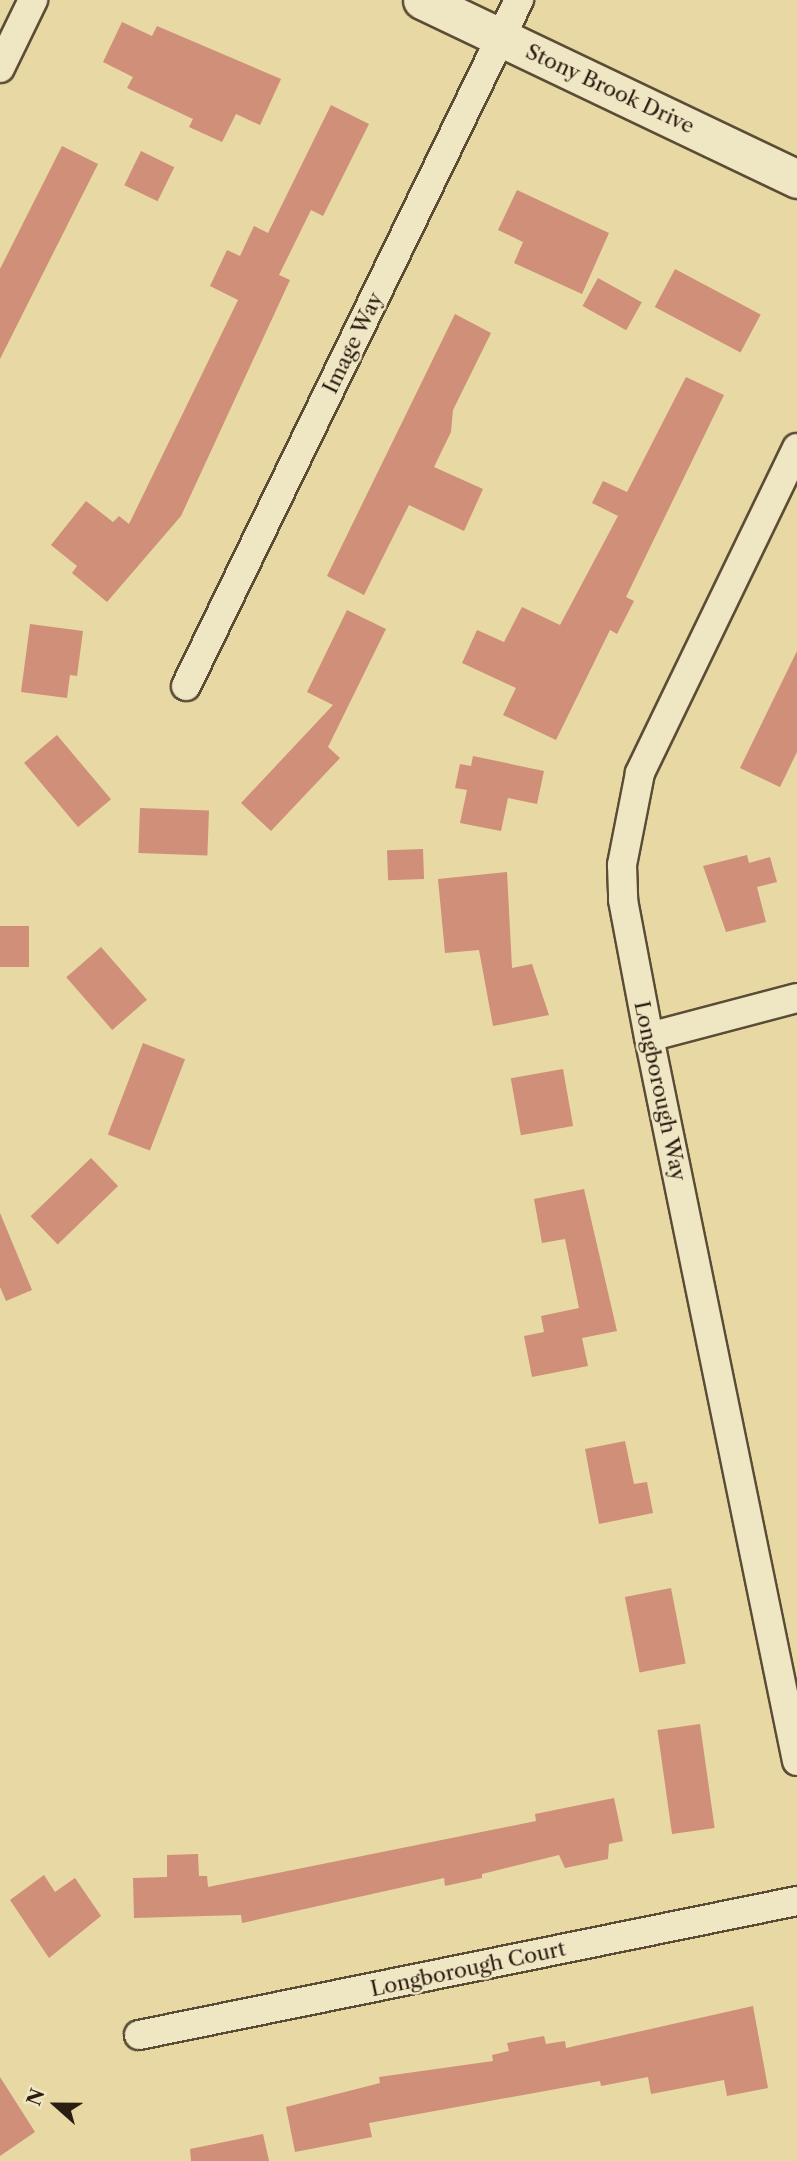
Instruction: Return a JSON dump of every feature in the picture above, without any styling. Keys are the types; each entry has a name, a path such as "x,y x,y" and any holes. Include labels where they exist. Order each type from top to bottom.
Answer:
{"street":[{"path":"0,68 33,0"},
{"name":"Stony Brook Drive","path":"422,0 797,178"},
{"name":"Image Way","path":"186,686 519,0"},
{"name":"Longborough Way","path":"797,448 669,708 630,806 622,900 797,1761"},
{"path":"649,1037 797,998"},
{"name":"Longborough Court","path":"139,2035 797,1902"}],"building":[{"path":"122,22 152,36 157,26 281,79 260,125 236,114 222,142 189,127 193,119 127,88 133,77 103,62"},
{"path":"331,105 369,124 323,216 311,210 279,275 290,280 181,516 107,602 72,573 77,566 51,545 86,501 113,522 119,516 129,524 238,300 210,286 227,250 240,256 254,226 268,233"},
{"path":"62,146 98,164 0,359 0,269"},
{"path":"141,151 174,167 158,201 124,185"},
{"path":"517,190 609,233 582,294 514,263 523,242 498,230"},
{"path":"675,269 761,315 740,353 655,307"},
{"path":"598,278 642,302 626,330 582,306"},
{"path":"455,314 491,333 453,410 451,432 434,467 483,489 464,531 409,505 364,595 327,576"},
{"path":"686,377 724,395 626,597 634,601 617,634 610,630 556,740 503,715 516,688 462,663 477,630 504,642 522,607 560,625 618,516 592,503 603,481 627,492"},
{"path":"347,610 386,629 328,747 340,758 271,831 241,803 333,705 307,692"},
{"path":"30,624 83,631 77,676 70,675 67,698 21,692"},
{"path":"797,651 797,752 780,787 740,768"},
{"path":"57,735 111,799 78,827 24,763"},
{"path":"473,756 544,771 537,804 508,798 501,831 460,823 467,790 455,788 460,764 471,766"},
{"path":"140,808 209,810 207,855 138,853"},
{"path":"423,849 424,879 388,880 387,850"},
{"path":"747,855 749,863 770,857 777,882 757,887 766,922 726,932 703,866"},
{"path":"507,872 512,968 532,964 549,1015 493,1026 479,950 445,953 438,879"},
{"path":"0,926 29,926 29,967 0,967"},
{"path":"101,947 147,1000 112,1030 66,977"},
{"path":"143,1043 185,1059 150,1151 108,1134"},
{"path":"563,1069 573,1126 521,1135 511,1078"},
{"path":"91,1158 118,1186 58,1244 31,1216"},
{"path":"584,1189 617,1331 582,1338 588,1366 532,1377 524,1336 544,1332 541,1316 579,1308 565,1239 542,1243 534,1199"},
{"path":"0,1213 32,1290 6,1301 0,1287"},
{"path":"625,1441 634,1484 647,1482 653,1513 599,1524 585,1449"},
{"path":"671,1588 686,1664 640,1673 625,1597"},
{"path":"700,1724 715,1828 672,1834 657,1730"},
{"path":"614,1798 623,1841 609,1844 608,1859 565,1868 559,1855 445,1886 444,1878 242,1923 241,1915 134,1918 133,1878 167,1877 167,1855 198,1854 199,1876 207,1876 208,1887 536,1821 535,1814"},
{"path":"44,1875 55,1892 75,1878 101,1916 49,1958 10,1900"},
{"path":"753,2006 768,2088 727,2096 724,2080 651,2094 648,2077 601,2086 600,2081 369,2123 372,2137 295,2152 286,2107 380,2083 379,2077 493,2061 492,2055 509,2051 507,2043 544,2036 546,2044 565,2041 566,2048"},
{"path":"0,2077 35,2132 0,2156"},
{"path":"263,2134 269,2161 191,2161 190,2149"}]}
